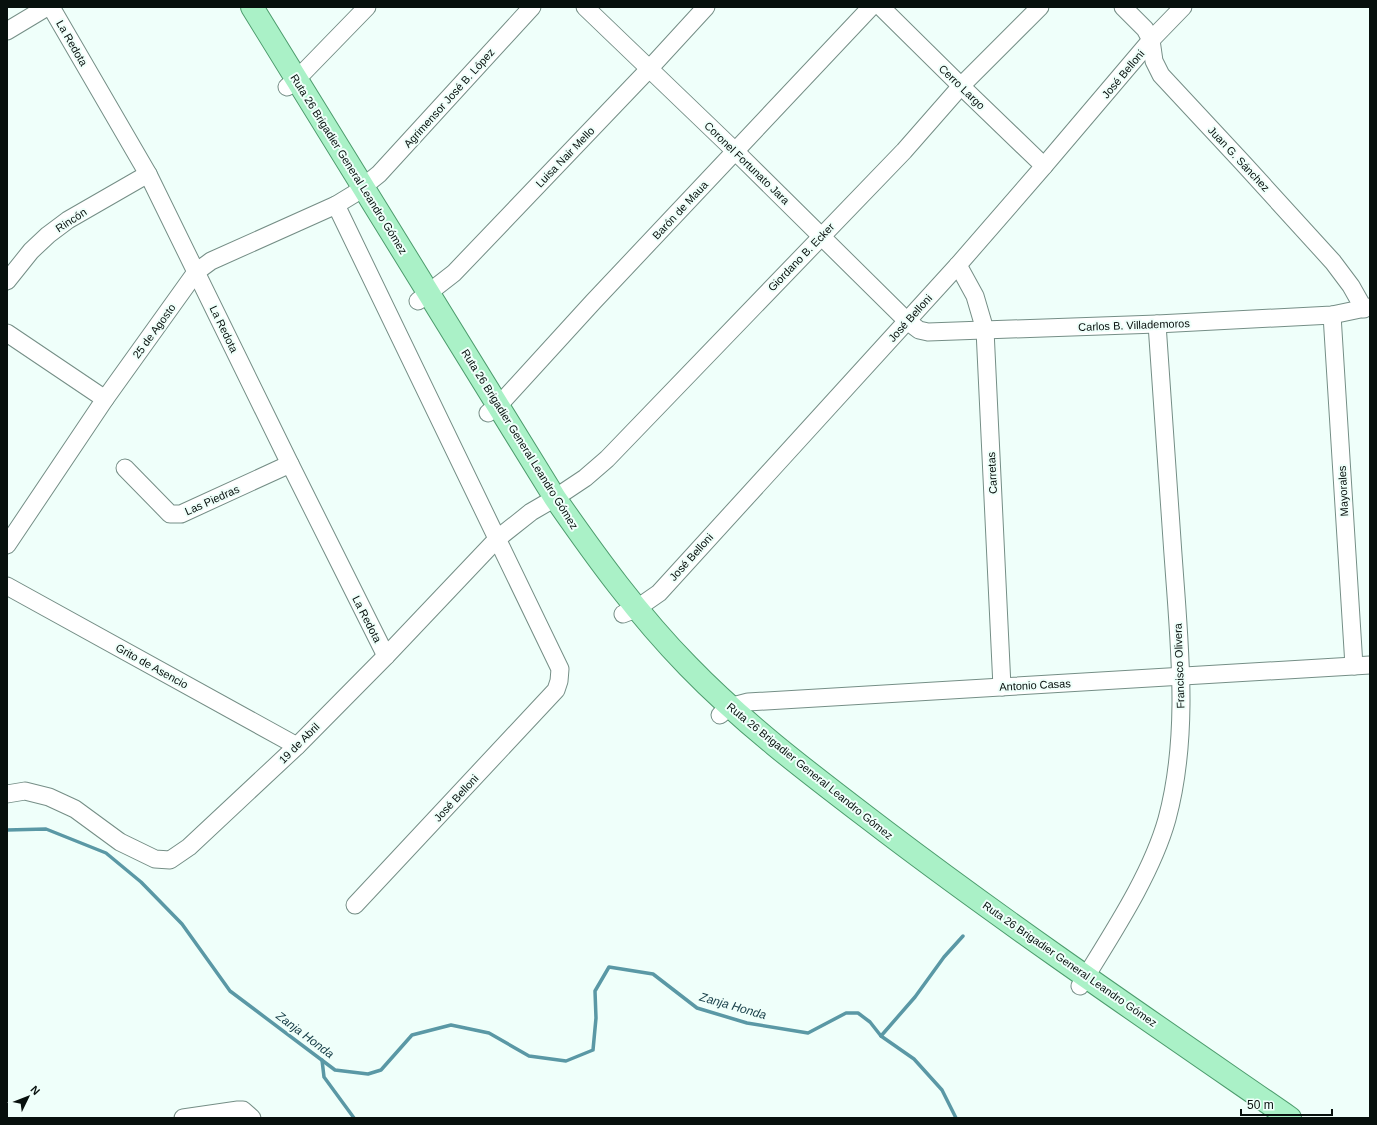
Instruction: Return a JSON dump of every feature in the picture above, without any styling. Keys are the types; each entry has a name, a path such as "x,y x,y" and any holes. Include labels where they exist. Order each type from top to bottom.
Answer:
{"main road":[{"name":"Ruta 26 Brigadier General Leandro Gómez","path":"238,7 292,84"},
{"name":"Ruta 26 Brigadier General Leandro Gómez","path":"252,7 351,195 423,297 550,501 597,558 630,611 686,665 725,711 780,750 1083,981 1269,1118"},
{"name":"Ruta 26 Brigadier General Leandro Gómez","path":"1083,981 1290,1118"}],"street":[{"path":"7,31 47,7"},
{"name":"La Redota","path":"51,7 148,174 386,656"},
{"path":"292,84 366,7"},
{"name":"Agrimensor José B. López","path":"351,195 380,174 532,7"},
{"name":"Coronel Fortunato Jara","path":"586,7 822,235 907,321"},
{"name":"Luisa Nair Mello","path":"423,297 454,273 650,68 706,7"},
{"name":"Barón de Maua","path":"493,409 871,7"},
{"name":"Cerro Largo","path":"881,7 1044,166"},
{"name":"Giordano B. Ecker","path":"550,501 585,478 606,459 904,151 961,86 1040,7"},
{"name":"Juan G. Sánchez","path":"1123,7 1145,29 1151,40 1154,61 1161,75 1333,262 1367,308"},
{"name":"José Belloni","path":"630,611 658,593 958,265 1151,40 1183,7"},
{"name":"Rincón","path":"7,281 31,251 48,235 68,220 148,174"},
{"path":"351,195 497,539"},
{"name":"25 de Agosto","path":"7,545 105,399 196,272 211,260 351,195"},
{"name":"Carretas","path":"958,265 975,296 985,330 1002,687"},
{"name":"Carlos B. Villademoros","path":"907,321 919,330 928,332 1157,324 1332,315 1367,308"},
{"name":"Mayorales","path":"1332,315 1362,666"},
{"name":"Francisco Olivera","path":"1083,981 1144,878 1156,851 1167,819 1174,785 1179,743 1182,677 1157,324"},
{"path":"7,333 105,399"},
{"name":"Las Piedras","path":"125,468 170,514 181,514 290,464"},
{"name":"19 de Abril","path":"7,794 24,791 49,797 75,809 120,842 155,859 170,860 189,846 297,746 386,656 497,539 531,512 550,501"},
{"name":"José Belloni","path":"355,906 556,690 559,681 560,669 556,658 497,539"},
{"name":"Grito de Asencio","path":"7,586 297,746"},
{"name":"Antonio Casas","path":"725,711 748,702 1362,666"},
{"path":"183,1118 238,1110 243,1110 252,1118"}],"waterway":[{"name":"Zanja Honda","path":"7,830 46,829 106,853 141,882 182,924 230,991 335,1070 368,1074 381,1070 412,1035 451,1025 489,1033 529,1056 566,1061 593,1050 596,1018 595,991 609,967 653,974 697,1008 747,1023 808,1033 846,1013 858,1013 870,1022 881,1036 914,1059 942,1090 956,1118"},
{"path":"881,1036 915,997 944,957 963,936"},
{"path":"322,1060 324,1077 354,1118"}]}
